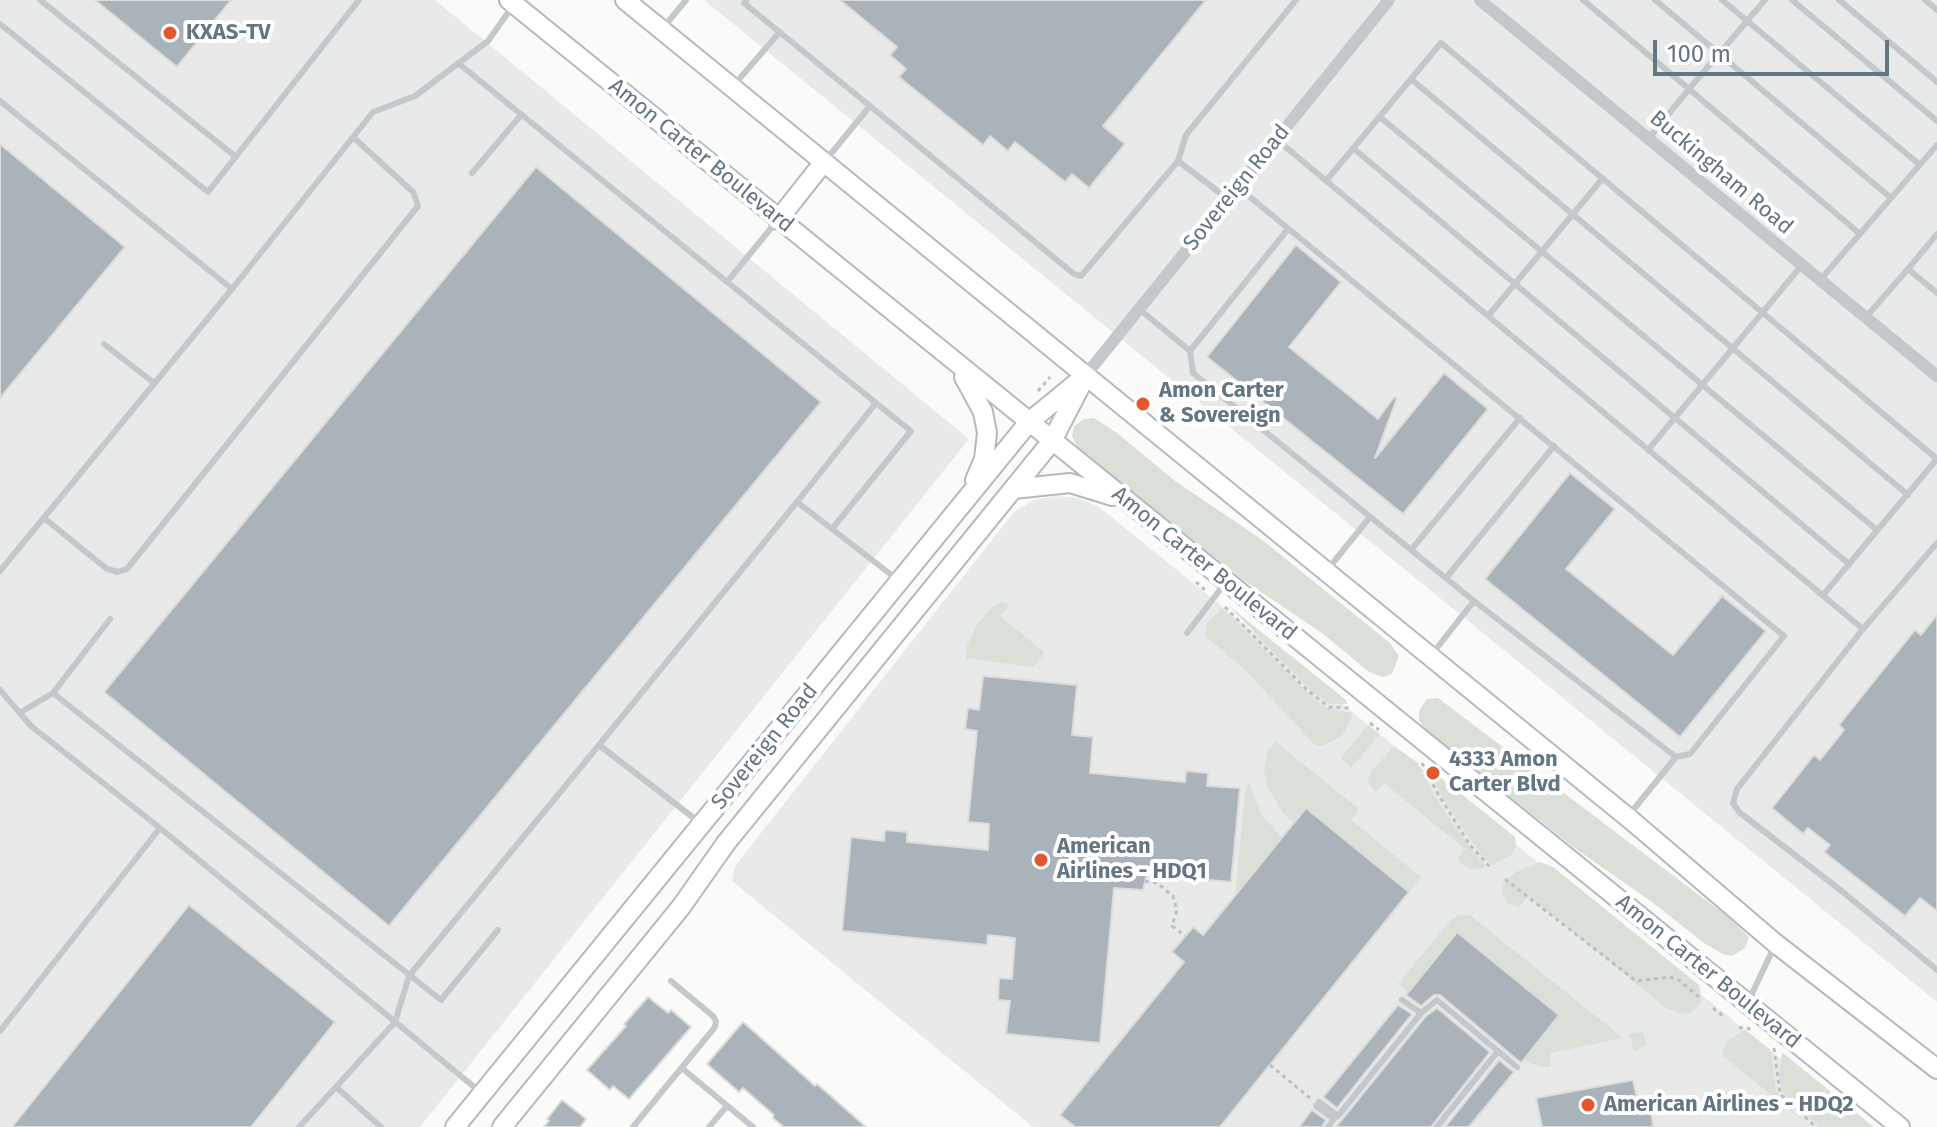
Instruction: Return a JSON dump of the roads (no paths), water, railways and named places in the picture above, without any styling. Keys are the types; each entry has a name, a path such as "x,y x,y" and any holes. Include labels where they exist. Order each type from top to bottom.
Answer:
{"street":[{"path":"625,0 1627,818 1775,943 1937,1069"},
{"name":"Sovereign Road","path":"455,1127 1029,422 1085,376 1389,0"},
{"name":"Buckingham Road","path":"1480,0 1937,376"},
{"name":"Amon Carter Boulevard","path":"514,1 778,220 1900,1127"},
{"path":"778,220 823,163"},
{"path":"941,530 973,482 984,459 987,433 983,412 972,389 950,359"},
{"name":"Sovereign Road","path":"502,1127 681,907 726,843 1052,441 1085,376"},
{"path":"1013,489 1070,483 1096,489 1129,504"}],"lane":[{"path":"40,0 236,157"},
{"path":"0,24 208,192 359,0"},
{"path":"661,30 686,0"},
{"path":"746,0 744,3 779,33 1074,274 1081,276 1178,161 1186,135 1296,0"},
{"path":"1583,0 1860,234"},
{"path":"1655,0 1891,198"},
{"path":"1722,0 1920,165"},
{"path":"1648,139 1765,0"},
{"path":"1792,0 1937,121"},
{"path":"1839,0 1937,82"},
{"path":"1925,0 1937,10"},
{"path":"0,571 373,112 415,96 488,41 514,1"},
{"path":"732,88 779,33"},
{"path":"1326,181 1441,43 1937,459 1823,595"},
{"path":"458,63 911,431 832,529"},
{"path":"1411,79 1908,495"},
{"path":"0,101 232,289"},
{"path":"823,163 870,106"},
{"path":"472,173 521,115"},
{"path":"1380,117 1877,530"},
{"path":"44,518 107,569 118,572 127,569 418,206 413,192 353,137"},
{"path":"1276,139 1863,629"},
{"path":"1820,280 1937,145"},
{"path":"1353,148 1849,564"},
{"path":"1178,161 1228,199"},
{"path":"1488,316 1603,178"},
{"path":"1237,187 1784,636 1690,754 1676,757 1627,818"},
{"path":"727,282 778,220"},
{"path":"1190,351 1288,229"},
{"path":"1865,318 1937,234"},
{"path":"1648,450 1802,265"},
{"path":"1908,269 1937,293"},
{"path":"1139,309 1190,351 1193,373 1474,601 1676,757"},
{"path":"104,344 154,383"},
{"path":"299,1127 395,1022 409,976 876,403"},
{"path":"1411,550 1520,418"},
{"path":"1446,578 1554,446"},
{"path":"797,502 900,581"},
{"path":"1326,572 1370,517"},
{"path":"1937,543 1863,629 1737,789 1733,803 1739,812 1937,970"},
{"path":"1187,633 1226,582"},
{"path":"1430,657 1474,601"},
{"path":"21,712 53,693 110,619"},
{"path":"0,690 31,726 482,1093"},
{"path":"53,693 441,1000 498,930"},
{"path":"599,745 702,825"},
{"path":"0,1031 160,828"},
{"path":"1747,1003 1775,943"},
{"path":"633,1127 715,1027 716,1021 671,981"},
{"path":"1402,1000 1421,1013"},
{"path":"1328,1127 1334,1119 1318,1104 1338,1116 1421,1013 1437,1000 1517,1067"},
{"path":"1437,1127 1498,1051"},
{"path":"683,1069 753,1127"},
{"path":"336,1087 381,1127"},
{"path":"709,1127 727,1106"}],"place":[{"name":"KXAS-TV","path":"170,33"},
{"name":"Amon Carter & Sovereign","path":"1143,404"},
{"name":"4333 Amon Carter Blvd","path":"1433,773"},
{"name":"American Airlines - HDQ1","path":"1041,860"},
{"name":"American Airlines - HDQ2","path":"1588,1105"}]}
